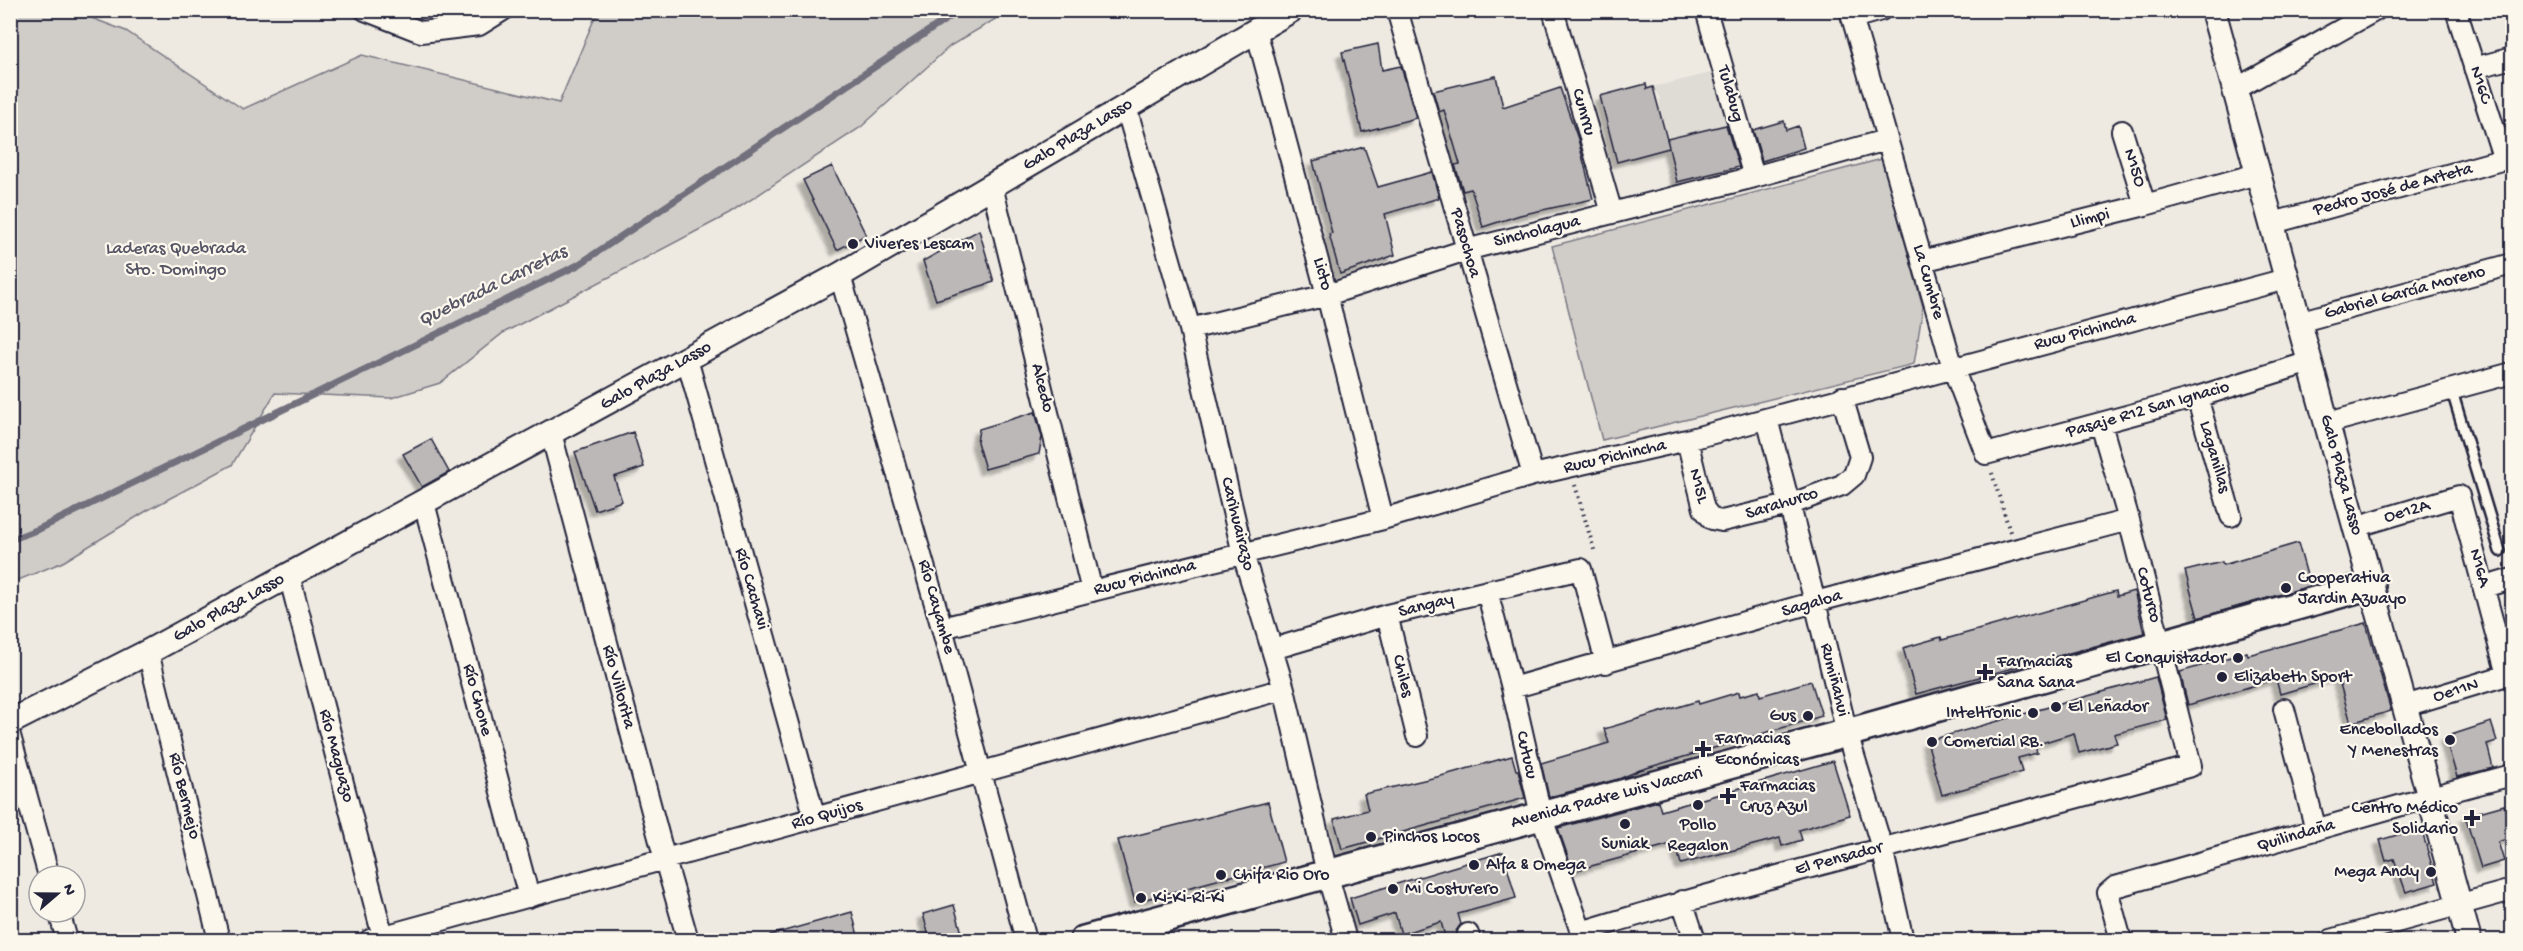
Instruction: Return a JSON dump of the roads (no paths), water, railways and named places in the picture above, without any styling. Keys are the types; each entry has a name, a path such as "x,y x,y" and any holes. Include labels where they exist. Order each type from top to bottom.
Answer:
{"main road":[{"name":"Avenida Padre Luis Vaccari","path":"1084,940 1328,873 1545,828 1847,733 2371,585"}],"street":[{"path":"365,10 421,32 480,26 503,10"},
{"name":"Galo Plaza Lasso","path":"10,722 148,652 840,275 1291,10"},
{"name":"Pasochoa","path":"1397,10 1533,475"},
{"name":"Cunrru","path":"1553,10 1612,213"},
{"name":"Tulabug","path":"1706,10 1754,177"},
{"path":"1851,14 1881,10"},
{"name":"Galo Plaza Lasso","path":"2213,10 2469,940"},
{"path":"2234,90 2376,10"},
{"name":"N16C","path":"2456,10 2474,68 2508,159"},
{"name":"La Cumbre","path":"1851,14 1953,368 1986,454"},
{"name":"Licto","path":"1256,30 1327,295 1383,519"},
{"path":"2474,68 2512,58"},
{"name":"Carihuairazo","path":"1126,107 1190,329 1243,554 1284,689 1346,940"},
{"name":"N15O","path":"2122,131 2145,205"},
{"name":"Sincholagua","path":"1190,329 1327,295 1466,250 1754,177 1886,140"},
{"name":"Pedro José de Arteta","path":"2272,223 2508,159"},
{"name":"Llimpi","path":"1922,261 2258,174"},
{"name":"Alcedo","path":"992,186 1092,591"},
{"name":"Gabriel García Moreno","path":"2298,322 2512,264"},
{"name":"Río Cayambe","path":"840,275 942,628 1026,940"},
{"name":"Rucu Pichincha","path":"942,628 1383,519 1533,475 1687,441 1842,397 2286,279"},
{"name":"Río Cachavi","path":"687,359 815,818"},
{"name":"Pasaje R12 San Ignacio","path":"1986,454 2197,397 2310,362"},
{"path":"2328,423 2512,373"},
{"name":"Sarahurco","path":"1722,521 1789,505 1842,485 1854,475 1860,457 1842,397"},
{"name":"Laganillas","path":"2197,397 2231,516"},
{"name":"Rumiñahui","path":"1767,419 1847,733 1882,848 1903,940"},
{"name":"Coturco","path":"2101,424 2129,520 2191,765"},
{"name":"Río Villorita","path":"551,433 664,860 688,940"},
{"name":"N15L","path":"1687,441 1704,509 1712,519 1722,521"},
{"name":"Oe12A","path":"2355,527 2459,496"},
{"name":"N16A","path":"2459,496 2507,675"},
{"name":"Río Chone","path":"424,503 529,897"},
{"name":"Sagaloa","path":"1513,696 1606,663 1815,602 2129,520"},
{"name":"Sangay","path":"1273,649 1387,615 1581,569 1606,663"},
{"name":"Río Maguazo","path":"289,575 376,939"},
{"path":"2485,587 2512,579"},
{"name":"Cutucu","path":"1487,591 1545,828"},
{"name":"Chiles","path":"1387,615 1416,736"},
{"name":"Río Bermejo","path":"148,652 219,940"},
{"name":"Oe11N","path":"2405,706 2507,675"},
{"name":"Río Quijos","path":"376,939 1284,689"},
{"path":"2284,709 2316,830"},
{"path":"10,736 46,864"},
{"name":"El Pensador","path":"1545,828 1582,936 1682,901 2084,797 2191,765"},
{"name":"Quilindaña","path":"2121,940 2108,893 2115,887 2430,797 2512,776"},
{"path":"2331,940 2512,890"},
{"path":"1682,901 1695,940"},
{"path":"62,924 67,940"}],"lane":[{"path":"2451,388 2500,551"}],"waterway":[{"name":"Quebrada Carretas","path":"10,540 39,529 578,265 960,10"}],"place":[{"name":"Viveres Lescam","path":"853,244"},
{"name":"Cooperativa Jardin Azuayo","path":"2286,588"},
{"name":"El Conquistador","path":"2238,658"},
{"name":"Farmacias Sana Sana","path":"1985,672"},
{"name":"Elizabeth Sport","path":"2222,677"},
{"name":"El Leñador","path":"2056,707"},
{"name":"Inteltronic","path":"2033,713"},
{"name":"Gus","path":"1808,716"},
{"name":"Encebollados Y Menestras","path":"2450,740"},
{"name":"Comercial RB.","path":"1932,742"},
{"name":"Farmacias Económicas","path":"1703,749"},
{"name":"Farmacias Cruz Azul","path":"1728,796"},
{"name":"Pollo Regalon","path":"1698,805"},
{"name":"Centro Médico Solidario","path":"2472,818"},
{"name":"Suniak","path":"1625,824"},
{"name":"Pinchos Locos","path":"1371,837"},
{"name":"Alfa & Omega","path":"1474,865"},
{"name":"Mega Andy","path":"2431,872"},
{"name":"Chifa Rio Oro","path":"1221,875"},
{"name":"Mi Costurero","path":"1393,889"},
{"name":"Ki-Ki-Ri-Ki","path":"1141,898"}],"park label":[{"name":"Laderas Quebrada Sto. Domingo","path":"176,259"}]}
